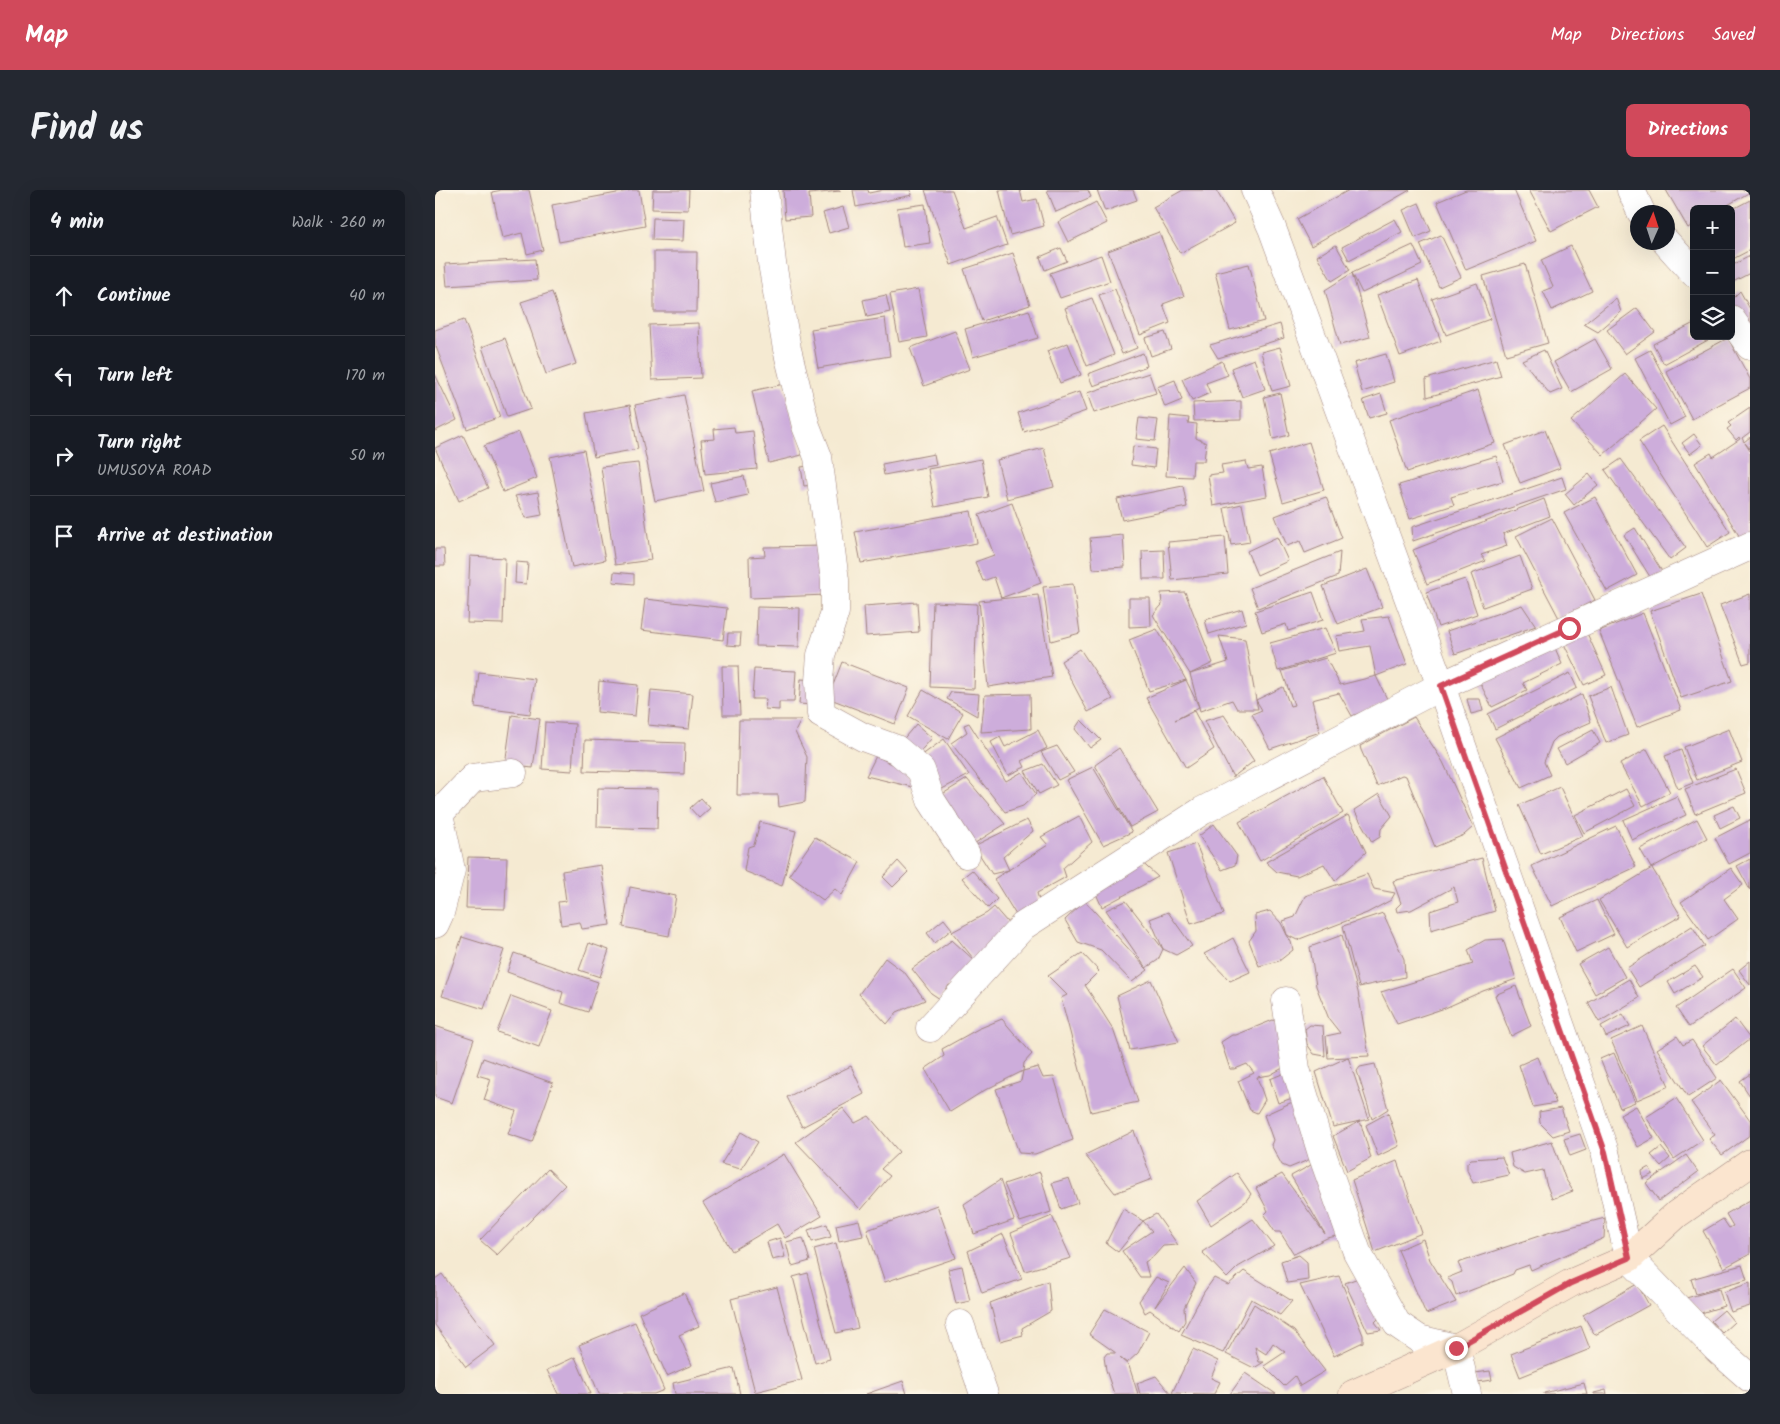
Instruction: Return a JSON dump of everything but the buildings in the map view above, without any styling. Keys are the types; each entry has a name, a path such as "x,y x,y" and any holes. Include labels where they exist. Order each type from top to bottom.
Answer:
{"main road":[{"path":"1353,1394 1456,1348 1571,1283 1629,1258 1677,1214 1750,1163"}],"street":[{"path":"763,190 772,263 787,349 806,426 818,457 835,580 835,612 821,655 819,681 821,714 863,737 896,749 921,770 931,800 966,854"},
{"path":"1255,190 1272,228 1441,686 1605,1152 1629,1258 1717,1349 1750,1378"},
{"path":"1631,190 1638,205"},
{"path":"1673,250 1690,269"},
{"path":"1735,325 1750,346"},
{"path":"930,1028 1023,926 1202,811 1441,686 1750,546"},
{"path":"435,924 440,914 451,870 439,814 473,778 513,773"},
{"path":"1286,1001 1297,1069 1322,1154 1357,1252 1397,1324 1419,1340 1456,1348 1467,1394"},
{"path":"960,1324 984,1394"}],"route":[{"path":"1456,1348 1571,1283 1629,1258 1605,1152 1441,686 1569,628"}]}
